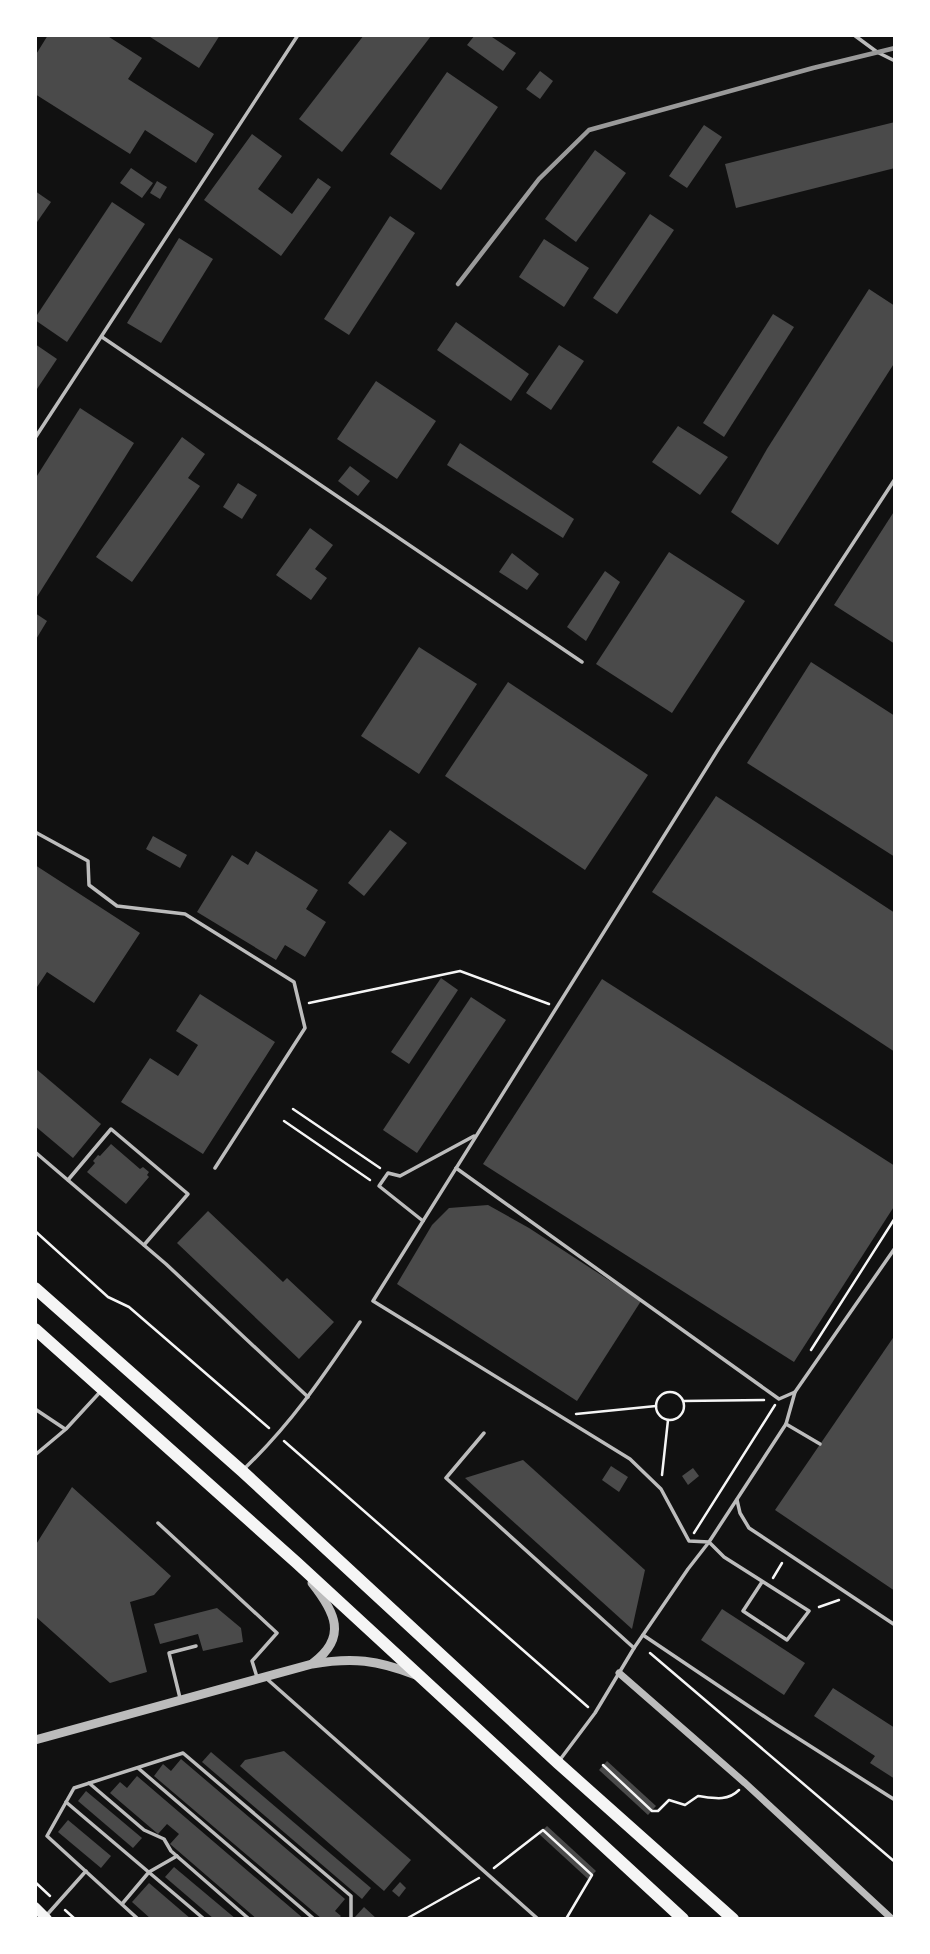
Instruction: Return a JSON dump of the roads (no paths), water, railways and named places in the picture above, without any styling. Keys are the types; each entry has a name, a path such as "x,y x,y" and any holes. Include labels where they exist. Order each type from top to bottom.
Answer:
{"highway":[{"path":"35,1288 242,1471 558,1763 733,1919"},
{"path":"35,1329 297,1563 683,1919"}],"main road":[{"path":"35,1908 46,1918"}],"street":[{"path":"297,1563 321,1594 333,1616 335,1630 332,1643 327,1653 312,1664"},
{"path":"35,1740 338,1659 384,1663 418,1675"},
{"path":"619,1673 745,1783 892,1919"}],"lane":[{"path":"35,438 298,35"},
{"path":"854,35 895,61"},
{"path":"102,337 582,662"},
{"path":"762,1582 743,1611 787,1640 809,1611 724,1557 709,1542 689,1541 661,1489 630,1459 373,1301 712,760 895,479"},
{"path":"35,832 88,861 89,885 117,906 185,914 294,982 305,1028 215,1168"},
{"path":"68,1180 111,1129 188,1194 144,1245"},
{"path":"423,1221 379,1186 388,1173 400,1175 478,1134"},
{"path":"35,1152 144,1245 308,1396"},
{"path":"456,1168 779,1399 795,1392"},
{"path":"558,1763 595,1713 634,1648 737,1500 786,1424 795,1392 895,1248"},
{"path":"242,1471 278,1436 360,1322"},
{"path":"35,1455 65,1429 102,1390"},
{"path":"35,1409 65,1429"},
{"path":"786,1424 820,1444"},
{"path":"484,1433 446,1478 634,1648"},
{"path":"737,1500 740,1513 749,1528 895,1625"},
{"path":"158,1523 278,1633 252,1661 261,1678 538,1919"},
{"path":"643,1635 895,1800"},
{"path":"181,1700 169,1653 196,1646"},
{"path":"138,1919 47,1836 74,1788 183,1753 351,1896 351,1919"},
{"path":"137,1768 314,1919"},
{"path":"89,1783 144,1830 164,1839 177,1856 249,1919"},
{"path":"66,1802 204,1919"},
{"path":"121,1904 149,1872 177,1856"},
{"path":"46,1918 86,1871"}],"railway":[{"path":"458,284 539,179 589,130 895,48"}]}
